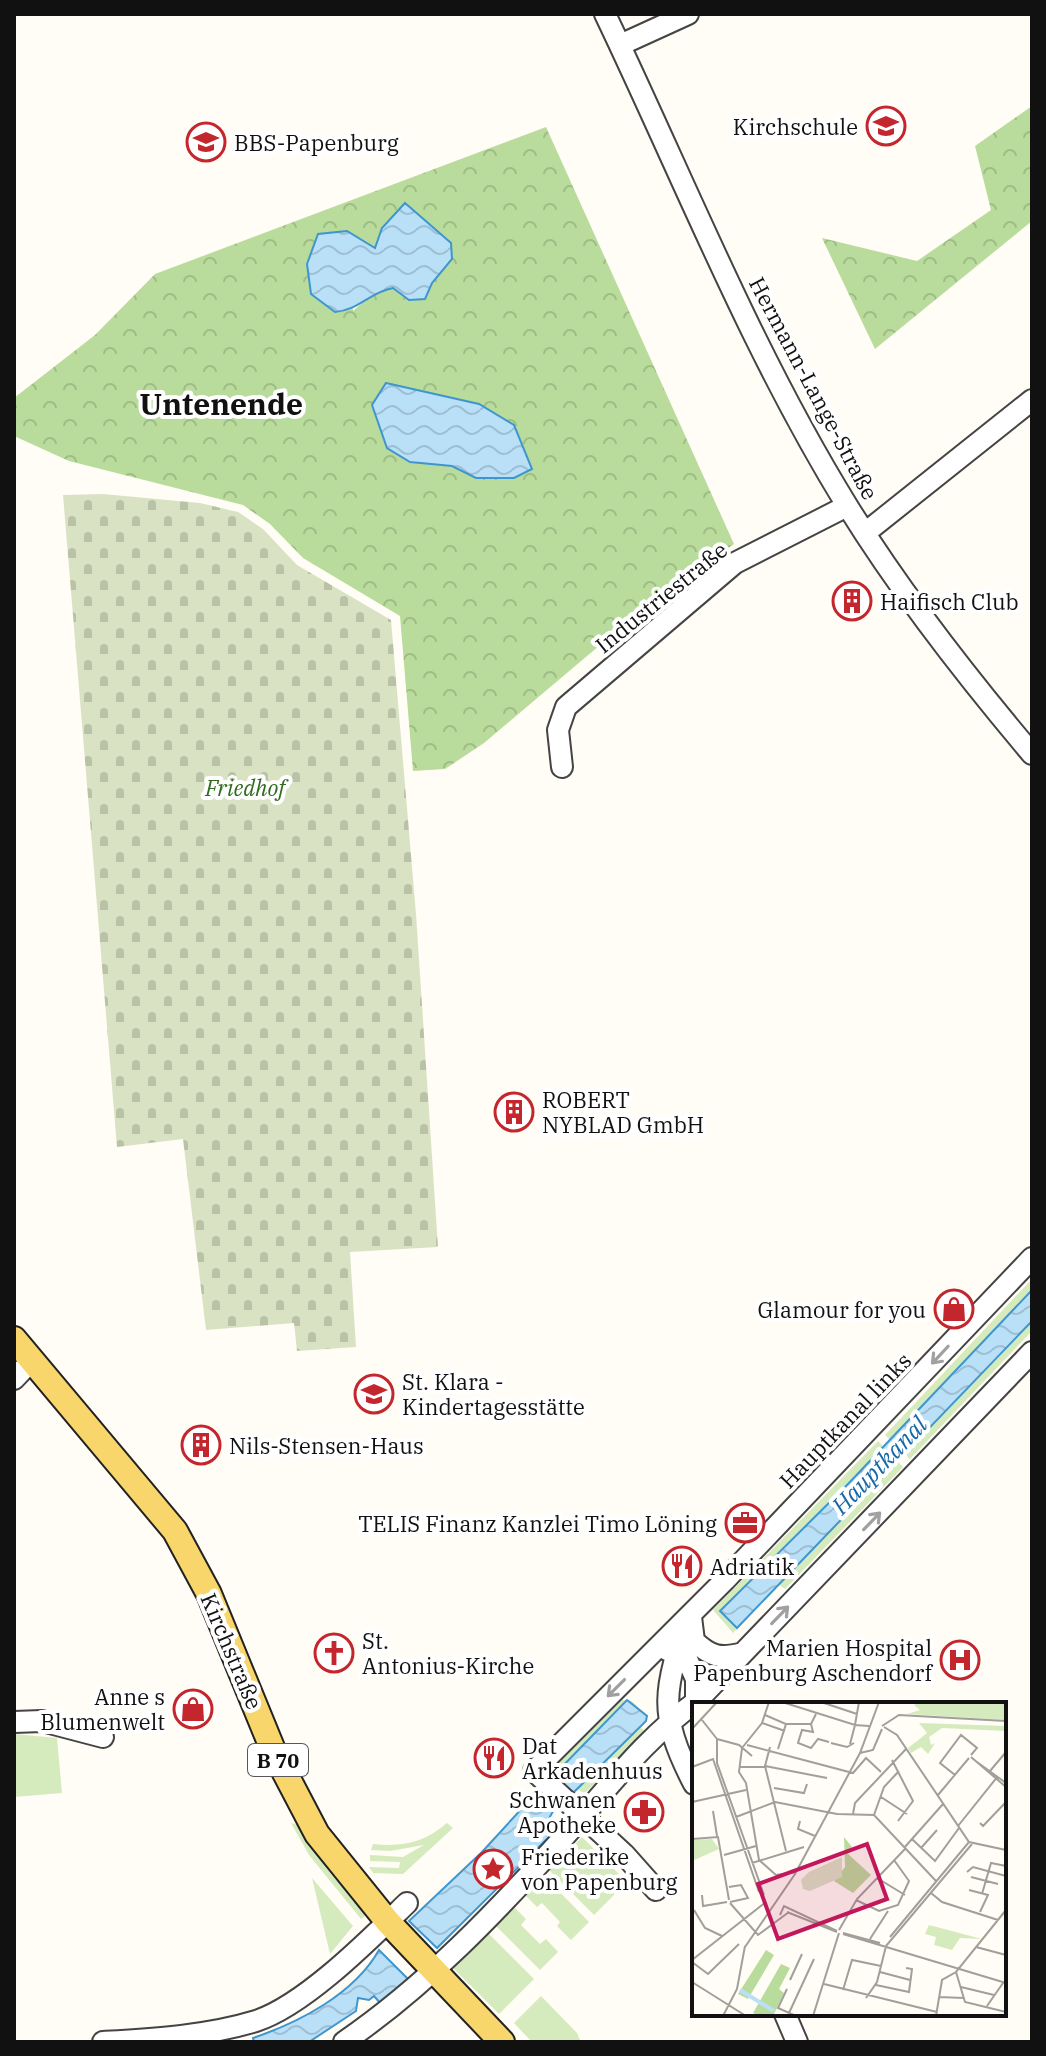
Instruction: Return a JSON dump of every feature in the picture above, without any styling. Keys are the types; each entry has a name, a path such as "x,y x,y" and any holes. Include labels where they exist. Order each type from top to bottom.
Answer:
{"main road":[{"name":"Kirchstraße","path":"14,1339 175,1531 209,1594 273,1750 317,1834 388,1922 436,1970"},
{"name":"B 70","path":"436,1970 502,2042"}],"street":[{"name":"Hermann-Lange-Straße","path":"605,14 766,356 847,506 902,590 1032,754"},
{"path":"620,45 688,14"},
{"path":"865,533 1032,400"},
{"name":"Industriestraße","path":"562,767 558,730 566,707 735,563 847,506"},
{"name":"Hauptkanal links","path":"581,1816 534,1771 691,1613 1032,1258"},
{"path":"697,1702 1032,1352"},
{"path":"14,1379 32,1360"},
{"path":"691,1613 694,1641 707,1654 722,1658 743,1653"},
{"name":"Hauptkanal links","path":"691,1613 668,1678 668,1722 676,1749 692,1780"},
{"path":"655,1648 677,1652 687,1659 696,1679 696,1702"},
{"path":"350,2040 436,1970 566,1836 668,1722 692,1706"},
{"path":"14,1722 42,1721 103,1737"},
{"path":"581,1816 624,1854 656,1890"},
{"path":"103,2042 258,2020 332,1971 407,1903"},
{"path":"786,2016 797,2042"}],"green space":[{"path":"1032,106 1032,221 875,349 822,238 917,261 991,210 975,146"},
{"path":"546,127 734,544 651,602 484,743 445,769 413,771 400,616 303,558 270,524 243,505 69,461 14,436 14,398 95,335 155,274","holes":["347,231 376,248 452,259 432,283 409,300 394,288 375,291 353,311","385,383 479,404 476,478 452,466 410,462"]},
{"name":"Friedhof","path":"103,494 200,503 238,512 263,529 297,565 391,620 416,914 438,1247 350,1252 356,1347 297,1351 294,1323 206,1330 183,1139 117,1147 63,495"},
{"path":"1032,1279 1032,1331 910,1459 885,1435"},
{"path":"878,1441 903,1467 785,1589 779,1585 733,1633 713,1610"},
{"path":"622,1700 632,1701 647,1716 640,1726 645,1732 584,1794 578,1789 574,1793 552,1777 554,1768"},
{"path":"14,1734 57,1738 62,1793 14,1797"},
{"path":"291,1823 298,1825 327,1869 366,1915 361,1919 309,1855"},
{"path":"447,1823 453,1828 403,1874 373,1873 369,1867 399,1868 400,1862 370,1861 370,1855 403,1857 424,1845 390,1851 371,1850 373,1844 412,1842 430,1835"},
{"path":"582,1837 627,1882 594,1915 549,1870"},
{"path":"544,1876 589,1922 571,1940 557,1926 560,1922 542,1903 537,1907 525,1895"},
{"path":"312,1878 353,1926 330,1954"},
{"path":"514,1907 526,1919 521,1925 540,1944 546,1939 558,1952 540,1970 495,1925"},
{"path":"488,1933 534,1979 499,2014 453,1968"},
{"path":"541,1996 577,2033 581,2042 532,2042 514,2023"}],"water":[{"path":"405,203 451,243 452,259 432,283 425,299 409,300 393,288 351,308 335,312 311,294 307,264 318,234 347,231 375,248 382,228"},
{"path":"386,383 479,404 514,425 532,469 514,478 476,478 452,466 410,462 387,448 372,405"},
{"name":"Hauptkanal","path":"1032,1290 1032,1321 737,1628 720,1611 849,1483"},
{"path":"627,1700 647,1716 646,1721 571,1795 552,1777"},
{"path":"536,1793 555,1808 548,1820 557,1829 437,1948 409,1921 482,1852"},
{"path":"379,1950 408,1979 381,2004 374,1996 369,2000 358,1998 356,2011 309,2042 254,2042 253,2038 307,2015 341,1993"}],"place":[{"name":"Kirchschule","path":"886,126"},
{"name":"BBS-Papenburg","path":"206,142"},
{"name":"Haifisch Club","path":"852,601"},
{"name":"ROBERT NYBLAD GmbH","path":"514,1112"},
{"name":"Glamour for you","path":"954,1309"},
{"name":"St. Klara - Kindertagesstätte","path":"374,1394"},
{"name":"Nils-Stensen-Haus","path":"201,1445"},
{"name":"TELIS Finanz Kanzlei Timo Löning","path":"745,1523"},
{"name":"Adriatik","path":"682,1566"},
{"name":"St. Antonius-Kirche","path":"334,1653"},
{"name":"Marien Hospital Papenburg Aschendorf","path":"960,1660"},
{"name":"Anne s Blumenwelt","path":"193,1709"},
{"name":"Dat Arkadenhuus","path":"494,1758"},
{"name":"Schwanen Apotheke","path":"644,1812"},
{"name":"Friederike von Papenburg","path":"493,1869"}],"district":[{"name":"Untenende","path":"221,403"}]}
